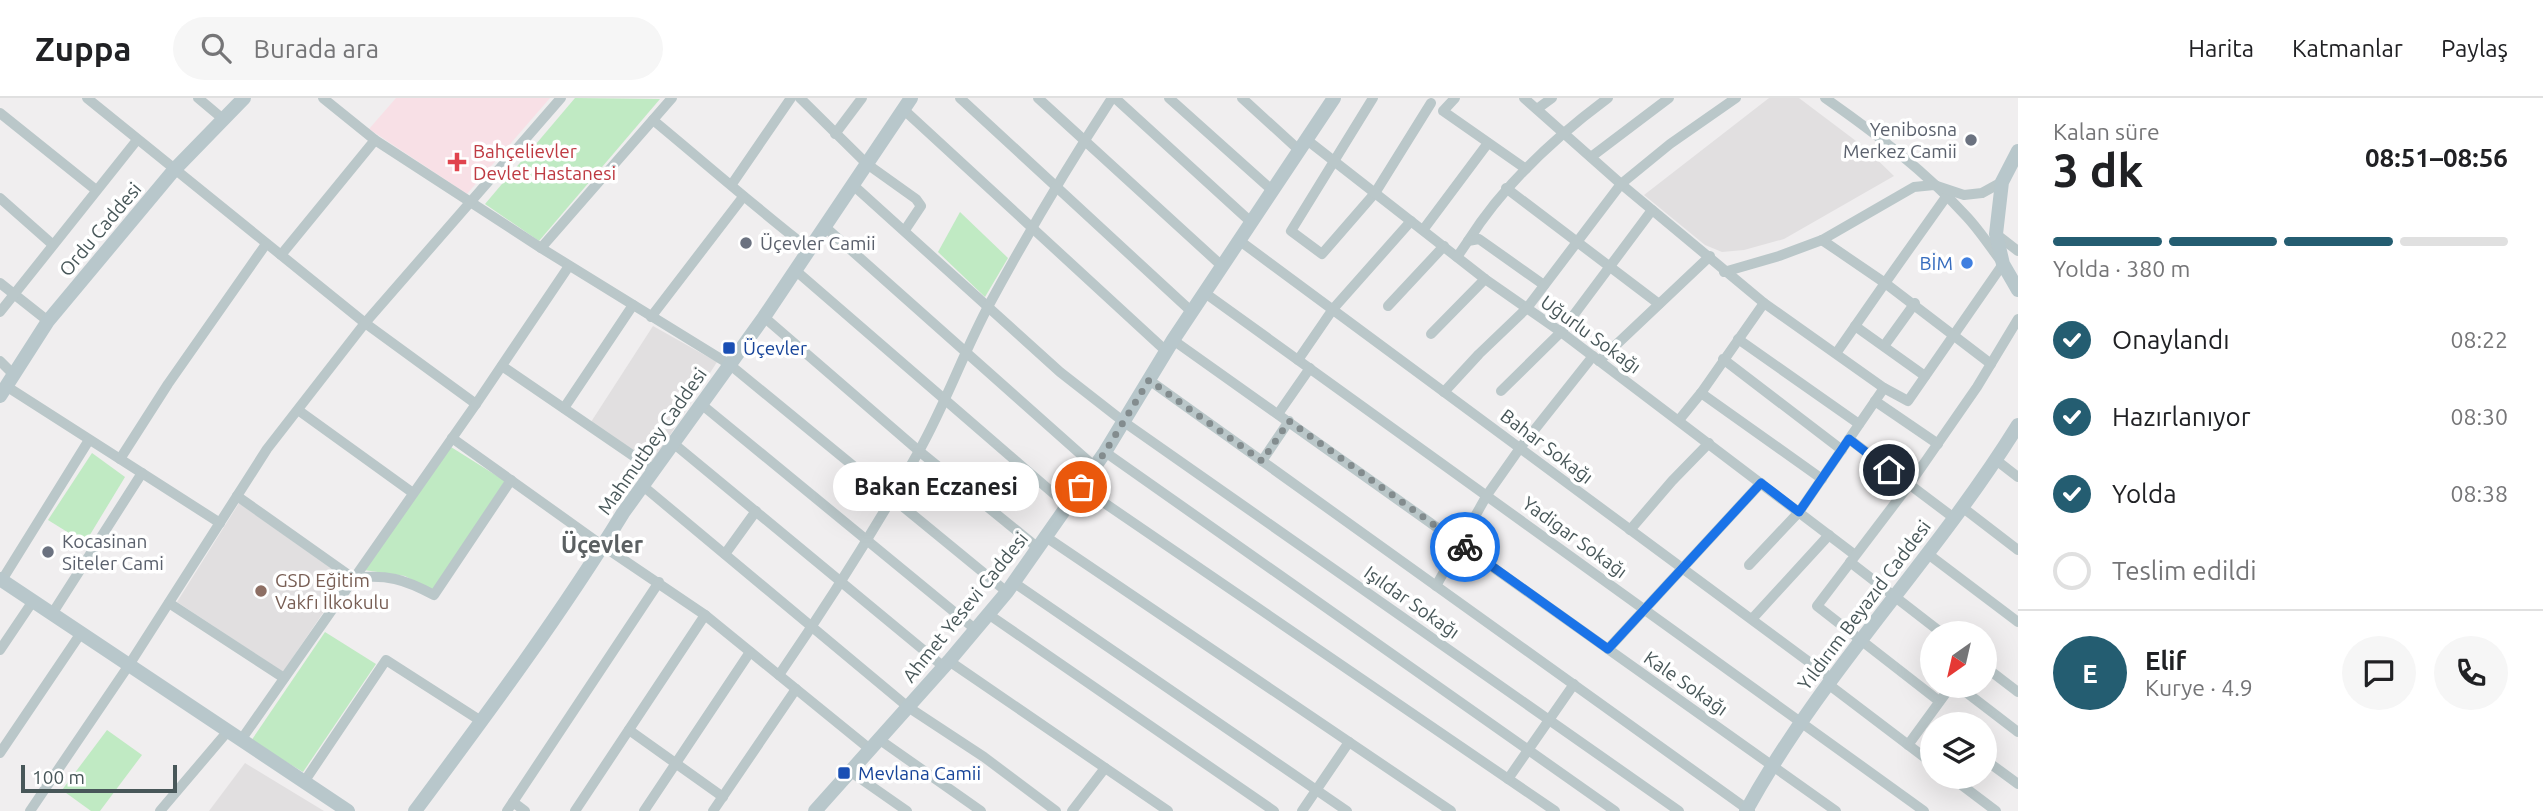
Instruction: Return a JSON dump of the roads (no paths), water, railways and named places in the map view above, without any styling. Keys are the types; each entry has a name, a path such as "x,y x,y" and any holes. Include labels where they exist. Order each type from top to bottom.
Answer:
{"street":[{"path":"87,98 365,323 476,404"},
{"path":"198,98 223,119"},
{"name":"Ordu Caddesi","path":"6,385 48,321 174,170 244,98"},
{"path":"323,98 375,140 569,266 729,364 892,498 1010,587 1347,811"},
{"path":"30,811 130,665 267,449 365,323 561,98"},
{"path":"541,247 672,98"},
{"path":"732,184 791,98"},
{"path":"800,98 867,164 916,199 920,206 905,230"},
{"path":"835,134 862,98"},
{"path":"960,98 1192,312"},
{"path":"1038,98 1223,267"},
{"path":"779,675 841,582 892,498 946,400 989,305 1084,142 1114,98 1252,223"},
{"path":"1169,98 1273,191"},
{"name":"Uğurlu Sokağı","path":"1242,98 1303,146 1334,162 1375,192 1485,279 1561,332 1709,443 1829,535 1895,596 1927,621"},
{"name":"Ahmet Yesevi Caddesi","path":"815,811 946,664 1010,587 1105,452 1170,345 1334,98"},
{"path":"1373,98 1292,232 1322,254 1375,192 1428,100 1526,169"},
{"path":"1443,111 1455,98"},
{"path":"1524,98 1621,184 1710,256 1724,272 1884,388 1908,401"},
{"path":"1536,109 1552,98"},
{"path":"1457,257 1487,211 1506,188 1562,132 1608,98"},
{"path":"1591,157 1668,98"},
{"path":"1444,392 1527,308 1621,184 1670,144 1736,98"},
{"path":"1825,98 1867,128 1967,217 2003,264 2018,290"},
{"name":"Mahmutbey Caddesi","path":"415,811 764,317 907,104"},
{"name":"Kale Sokağı","path":"907,104 1033,228 1170,345 1289,421 1836,811"},
{"path":"0,113 96,190"},
{"path":"653,120 732,184 743,197 809,248"},
{"path":"0,312 137,140"},
{"path":"281,255 375,140"},
{"path":"1423,230 1488,143"},
{"path":"1898,417 2003,264 1996,234 2002,182 2018,151"},
{"path":"1724,272 1779,257 1822,240 1914,187 1934,185 1964,195 1982,193 2002,182"},
{"name":"Işıldar Sokağı","path":"853,184 1060,372 1124,422 1679,811"},
{"path":"1506,188 1659,304"},
{"path":"651,317 743,197"},
{"path":"1837,352 1946,197"},
{"path":"0,198 52,244"},
{"path":"1501,391 1561,332 1653,209"},
{"path":"1298,360 1333,309 1411,221"},
{"path":"824,226 1095,467"},
{"path":"1996,234 2018,251"},
{"path":"1468,242 1479,239 1544,285"},
{"path":"1822,240 1915,303 1991,364"},
{"name":"Bahar Sokağı","path":"1240,241 1752,620 1920,754"},
{"path":"120,460 168,384 266,244"},
{"path":"1388,306 1444,246"},
{"path":"1436,586 1487,495 1520,448 1596,359 1710,256"},
{"path":"241,740 569,266"},
{"path":"795,270 1068,506"},
{"path":"1431,334 1485,279"},
{"path":"0,283 48,321"},
{"name":"Yadigar Sokağı","path":"1205,293 1924,811"},
{"path":"1679,421 1764,303"},
{"path":"1884,346 1915,303"},
{"path":"564,408 633,305"},
{"path":"764,317 919,451 1042,543 1451,811"},
{"path":"1939,701 1817,606 1938,444 2018,319"},
{"path":"1855,326 1925,376"},
{"path":"1738,339 1859,424"},
{"path":"1723,359 1842,450"},
{"path":"0,361 6,385 220,523"},
{"path":"502,366 654,470"},
{"path":"1278,414 1310,369"},
{"path":"1149,380 1748,810"},
{"path":"1749,565 1799,512 1884,388"},
{"path":"1701,393 1822,479"},
{"path":"1875,401 1938,444"},
{"path":"701,404 975,629"},
{"path":"298,410 413,493"},
{"path":"1262,461 1289,421"},
{"name":"Yıldırım Beyazıd Caddesi","path":"1748,810 1772,765 1801,720 1928,554 2018,425"},
{"path":"452,438 705,615 796,689 875,745 981,811"},
{"path":"1849,439 1909,485 2018,550"},
{"path":"89,440 1,580 348,811"},
{"path":"673,443 841,582 946,664 1168,811"},
{"path":"1630,530 1709,443"},
{"path":"1105,452 1615,811"},
{"path":"1996,460 2018,477"},
{"path":"52,614 142,473"},
{"path":"237,496 353,578 379,575 406,581 434,595 510,480"},
{"path":"1608,649 1761,483"},
{"path":"643,486 908,707 984,757 1056,811"},
{"path":"1081,487 1555,811"},
{"path":"725,554 756,511"},
{"path":"1752,620 1829,535"},
{"path":"1928,554 2018,622"},
{"path":"525,811 510,807 659,582"},
{"path":"0,650 33,601"},
{"path":"169,603 284,678"},
{"path":"988,614 1274,811"},
{"path":"575,811 705,615"},
{"path":"0,753 81,633"},
{"path":"644,811 750,652"},
{"path":"304,782 386,660 481,721"},
{"path":"1997,676 2018,692"},
{"path":"1508,779 1574,684"},
{"path":"713,811 796,689"},
{"path":"1931,712 1941,698"},
{"path":"1974,698 2018,732"},
{"path":"1908,745 1920,728"},
{"path":"629,730 723,797"},
{"path":"160,811 228,731"},
{"path":"1301,811 1349,742"},
{"path":"1072,811 1105,768"},
{"path":"1997,769 2018,784"},
{"path":"851,772 907,811"},
{"path":"1967,789 1996,811"}],"place":[{"name":"Yenibosna Merkez Camii","path":"1971,140"},
{"name":"Bahçelievler Devlet Hastanesi","path":"457,162"},
{"name":"Üçevler Camii","path":"746,243"},
{"name":"BİM","path":"1967,263"},
{"name":"Üçevler","path":"729,348"},
{"name":"Bakan Eczanesi","path":"1081,487"},
{"name":"Kocasinan Siteler Cami","path":"48,552"},
{"name":"GSD Eğitim Vakfı İlkokulu","path":"261,591"},
{"name":"Mevlana Camii","path":"844,773"}],"district":[{"name":"Üçevler","path":"602,545"}]}
